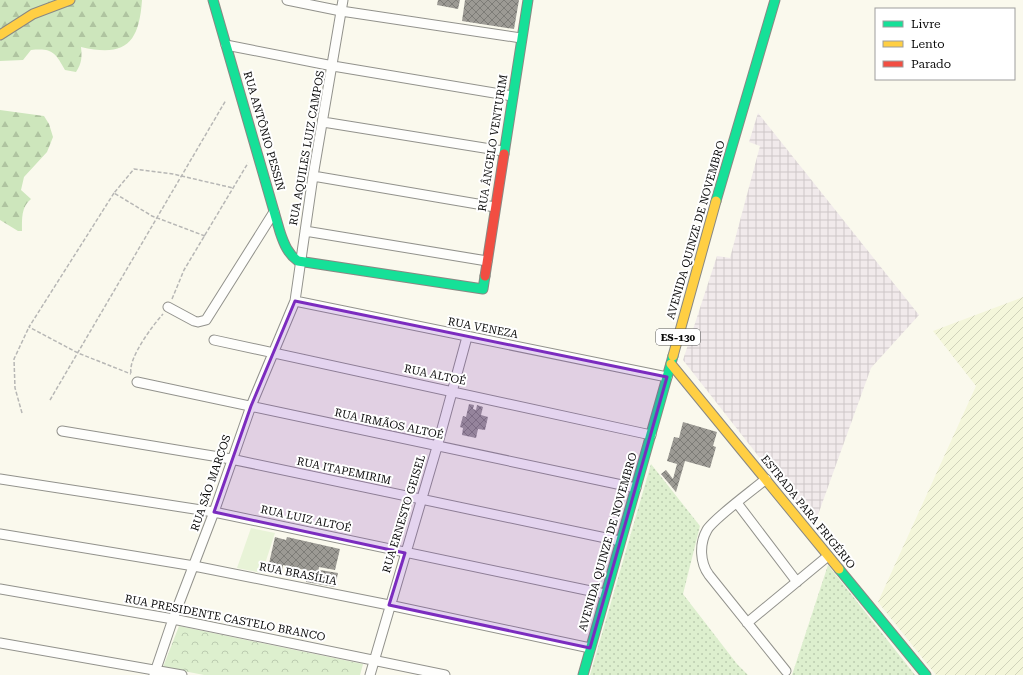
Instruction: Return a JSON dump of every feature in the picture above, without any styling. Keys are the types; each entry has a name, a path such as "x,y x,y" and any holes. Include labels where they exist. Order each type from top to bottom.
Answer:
{"street":[{"path":"0,35 32,13 70,0"},
{"name":"RUA ANTÔNIO PESSIN","path":"213,0 274,212 288,250 294,258 301,261"},
{"path":"286,0 341,11 521,38"},
{"name":"RUA AQUILES LUIZ CAMPOS","path":"295,301 313,176 333,66 343,0"},
{"name":"RUA ÂNGELO VENTURIM","path":"301,261 483,289 528,0"},
{"name":"AVENIDA QUINZE DE NOVEMBRO","path":"583,675 745,99 775,0"},
{"path":"226,45 333,66 512,96"},
{"path":"323,122 504,151"},
{"path":"313,176 495,207"},
{"path":"168,307 194,321 198,322 206,320 274,212"},
{"path":"305,231 487,261"},
{"name":"RUA VENEZA","path":"295,301 667,377"},
{"name":"RUA SÃO MARCOS","path":"154,672 214,512 231,459 251,406 295,301"},
{"name":"RUA ERNESTO GEISEL","path":"370,675 389,604 437,447 467,337"},
{"name":"RUA ALTOÉ","path":"214,340 651,435"},
{"name":"ESTRADA PARA FRIGÉRIO","path":"671,364 926,675"},
{"name":"RUA IRMÃOS ALTOÉ","path":"137,382 437,447 636,488"},
{"name":"RUA ITAPEMIRIM","path":"62,431 231,459 620,541"},
{"name":"RUA LUIZ ALTOÉ","path":"0,479 214,512 605,594"},
{"path":"766,479 706,531 703,542 702,558 705,570 786,671"},
{"path":"737,503 797,582"},
{"name":"RUA BRASÍLIA","path":"0,534 194,566 389,604 590,648"},
{"path":"747,623 828,556"},
{"name":"RUA PRESIDENTE CASTELO BRANCO","path":"0,589 173,619 445,675"},
{"path":"0,643 154,672 182,675"}],"path":[{"path":"50,400 226,100"},
{"path":"131,374 131,366 136,353 150,330 168,307 184,270 256,150"},
{"path":"22,413 15,388 14,359 29,327 114,193 134,169 181,176 233,188"},
{"path":"114,193 157,218 205,236"},
{"path":"29,327 78,353 131,374 137,382"}],"highlighted area":[{"path":"295,301 667,377 590,648 389,605 405,553 214,512 251,406"}],"shaded area":[{"path":"758,113 919,315 871,368 815,523 811,523 683,360 717,256 730,258 760,146 749,142"}],"green space":[{"path":"0,0 142,0 137,27 133,37 127,44 119,48 109,50 96,50 81,47 81,60 76,72 65,70 52,52 44,50 31,50 23,60 0,61"},
{"path":"0,110 44,116 49,124 53,137 47,152 24,177 21,190 31,199 24,209 22,231 18,231 0,220"},
{"path":"1023,297 1023,675 936,675 878,602 976,386 933,331"},
{"path":"651,464 700,526 683,594 737,664 748,675 590,675"},
{"path":"251,528 275,533 262,573 237,568"},
{"path":"828,565 915,675 792,675"},
{"path":"179,626 363,664 360,675 204,675 163,667"}],"building":[{"path":"438,0 460,0 458,9 437,5"},
{"path":"465,0 519,0 514,29 462,21"},
{"path":"469,404 474,405 473,409 476,410 477,405 483,407 481,415 488,417 485,430 478,429 476,438 462,435 463,428 460,427 463,416 466,417"},
{"path":"683,422 717,432 713,446 716,447 710,468 685,461 676,492 661,474 666,470 673,479 677,464 667,461 674,437 679,438"},
{"path":"275,537 286,540 287,537 340,549 335,570 319,567 318,573 283,565 282,571 268,568"},
{"path":"320,570 338,573 335,587 306,582 308,572 319,574"}],"traffic: fast":[{"path":"213,0 280,232 283,241 292,255 298,261 483,289 485,276"},
{"path":"504,154 528,0"},
{"path":"716,201 775,0"},
{"path":"583,675 673,356"},
{"path":"839,569 926,675"}],"traffic: slow":[{"path":"0,35 33,14 70,0"},
{"path":"673,356 716,201"},
{"path":"671,364 839,569"}],"traffic: jam":[{"path":"485,276 504,154"}]}
